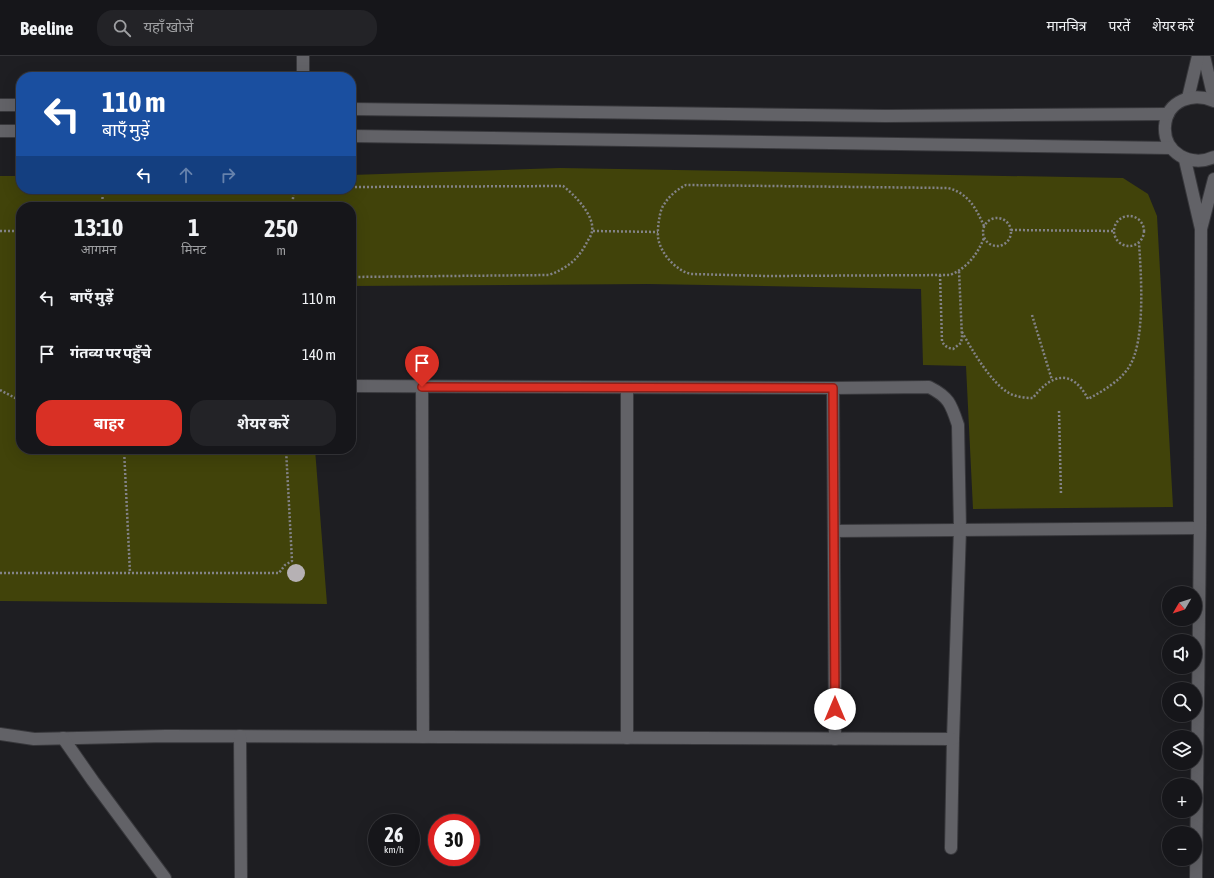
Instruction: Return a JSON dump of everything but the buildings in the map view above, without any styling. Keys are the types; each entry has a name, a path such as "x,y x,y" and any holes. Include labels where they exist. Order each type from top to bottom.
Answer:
{"street":[{"path":"303,56 303,72"},
{"path":"1188,98 1198,56"},
{"path":"1204,56 1214,100 1202,97 1188,98 1177,104 1168,114 1165,125 1166,137 1171,148 1177,155 1185,160 1195,162 1214,158"},
{"path":"0,105 16,106"},
{"path":"356,110 886,116 1168,114"},
{"path":"0,131 16,131"},
{"path":"356,136 1171,148"},
{"path":"1185,160 1201,229 1200,528 1196,878"},
{"path":"1201,229 1214,179"},
{"path":"356,386 627,388 929,387 942,393 953,408 958,425 960,529 951,848"},
{"path":"422,387 423,737"},
{"path":"627,388 627,738"},
{"path":"833,388 835,739"},
{"path":"834,531 1200,528"},
{"path":"0,734 34,739 240,736 953,739"},
{"path":"240,736 240,878"},
{"path":"63,738 165,878"}],"path":[{"path":"984,226 974,207 965,196 957,190 948,188 686,185 672,194 660,212 658,242 666,256 684,272 691,274 768,276 940,275 959,271 977,252 984,238"},
{"path":"356,187 563,186 570,191 584,206 592,224 592,231 581,254 572,263 560,271 548,275 356,277"},
{"path":"1125,217 1135,218 1139,221 1144,229 1144,234 1138,243 1130,246 1120,244 1114,231 1117,222 1125,217"},
{"path":"998,218 1007,221 1011,230 1011,235 1002,246 993,246 984,238 982,232 984,226 989,220 998,218"},
{"path":"1011,230 1114,231"},
{"path":"0,231 16,231"},
{"path":"592,231 658,232"},
{"path":"962,332 976,359 1000,387 1009,394 1024,398 1033,398 1042,387 1052,380 1063,378 1073,379 1081,386 1088,399 1107,388 1129,367 1136,354 1140,324 1140,272 1138,243"},
{"path":"940,275 943,344 953,349 961,343 962,332 959,271"},
{"path":"1032,315 1052,380"},
{"path":"0,390 16,398"},
{"path":"1059,411 1061,495"},
{"path":"124,454 130,573"},
{"path":"0,573 279,573 286,564 292,561 286,454"}],"shaded area":[{"path":"560,168 1123,178 1148,194 1157,216 1173,507 973,509 966,366 923,365 921,289 648,284 356,286 356,202 16,202 16,454 315,454 327,604 0,601 0,176 16,176 16,194 356,194 356,175"}],"route":[{"path":"422,387 833,388 835,709"}]}
